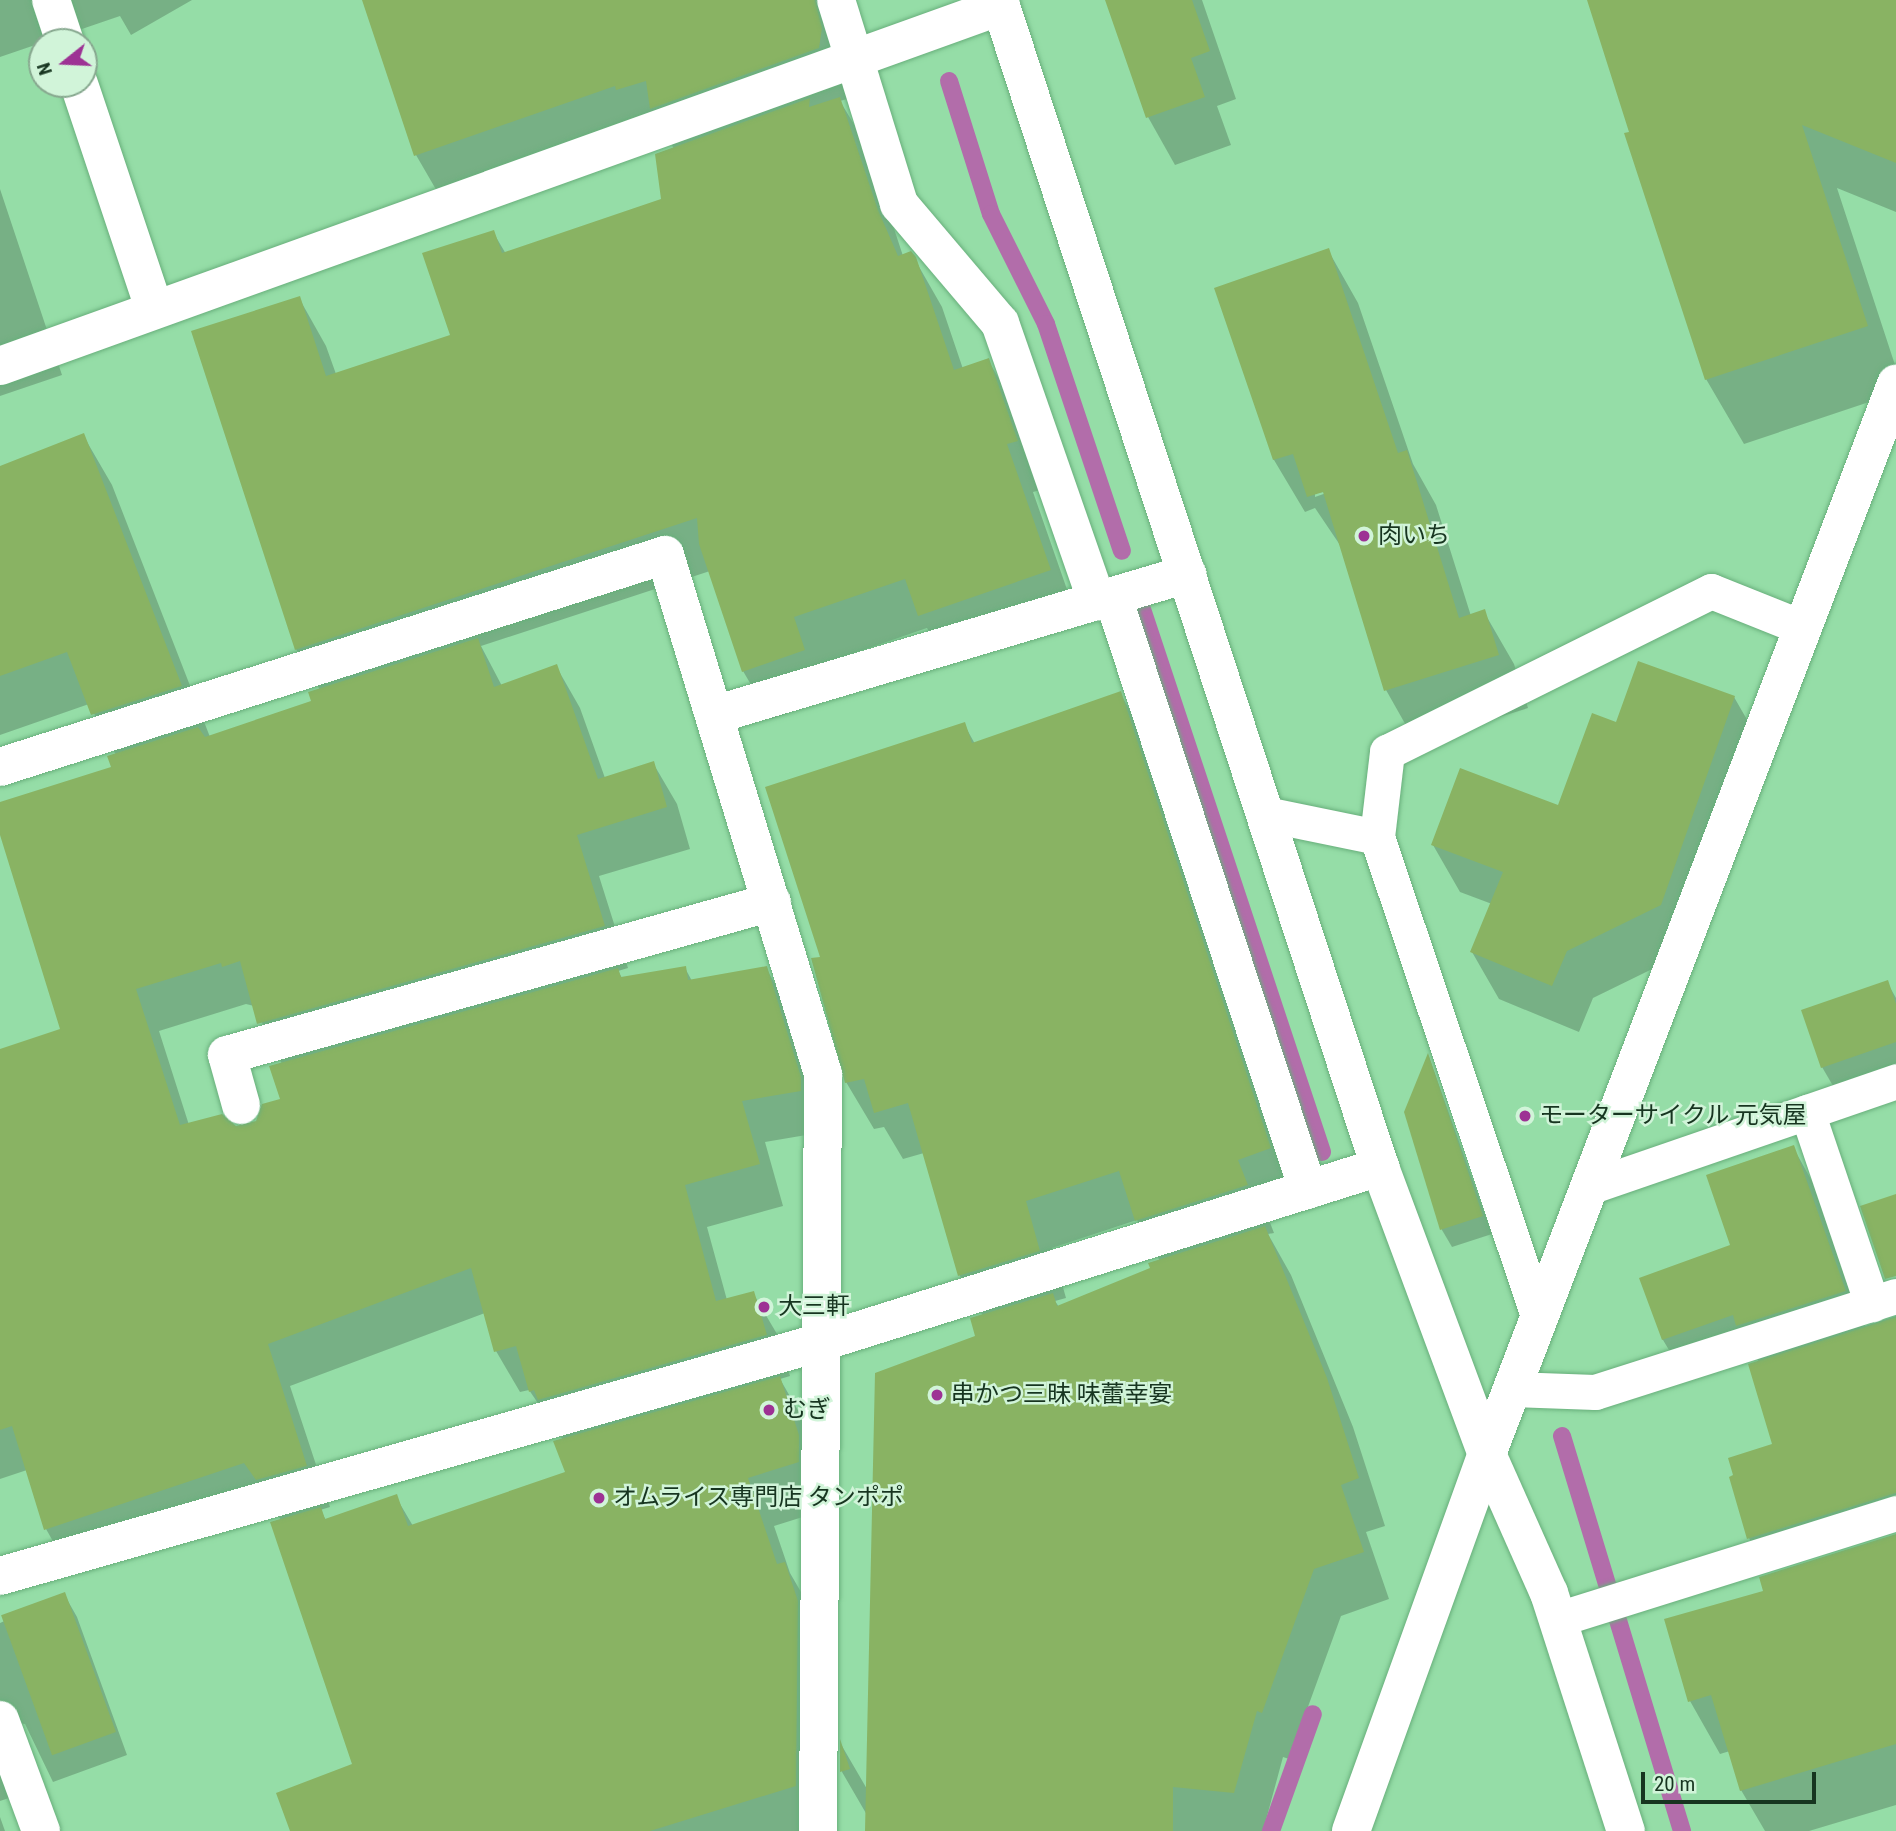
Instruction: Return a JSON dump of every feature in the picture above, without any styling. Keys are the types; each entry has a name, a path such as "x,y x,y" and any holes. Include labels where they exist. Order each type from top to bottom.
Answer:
{"street":[{"path":"51,0 60,28"},
{"path":"836,0 899,204 1000,323 1105,600 1308,1190"},
{"path":"0,366 154,308 854,59 1000,3 1380,1167 1487,1454 1573,1615 1626,1831"},
{"path":"84,98 154,308"},
{"path":"1351,1831 1487,1454 1896,384"},
{"path":"0,766 665,555 823,1074 825,1341 818,1831"},
{"path":"714,715 1186,574"},
{"path":"241,1105 227,1055 772,902"},
{"path":"0,1576 825,1341 1380,1167"},
{"path":"0,1720 41,1831"}],"lane":[{"path":"1539,1319 1377,837 1387,752 1711,591 1801,627"},
{"path":"1265,814 1377,837"},
{"path":"1589,1187 1896,1081"},
{"path":"1512,1389 1595,1392 1884,1300 1807,1112"},
{"path":"1573,1615 1896,1514"}],"building":[{"path":"362,0 815,0 822,28 819,48 650,109 646,81 616,90 615,86 414,156"},
{"path":"1105,0 1192,0 1210,51 1191,58 1205,97 1146,118"},
{"path":"1587,0 1896,0 1896,163 1802,125 1868,326 1705,380 1624,133 1629,132"},
{"path":"840,97 878,210 898,256 911,251 916,257 954,370 989,358 1018,441 1007,444 1051,570 918,616 905,579 794,617 805,650 742,672 699,544 697,518 295,650 191,331 300,296 326,376 450,335 422,253 494,230 502,253 661,199 655,154 810,98 809,107"},
{"path":"1329,248 1398,453 1407,450 1459,618 1485,609 1499,655 1384,691 1323,492 1307,497 1293,454 1273,460 1214,288"},
{"path":"84,433 182,686 91,715 67,652 0,676 0,466"},
{"path":"478,638 494,687 557,664 598,779 654,761 667,807 577,835 605,926 257,1024 240,961 222,967 221,963 136,989 180,1125 222,1114 236,1126 256,1121 262,1104 280,1099 269,1066 618,968 621,977 686,966 688,980 767,966 801,1077 801,1091 742,1101 760,1164 685,1185 716,1301 754,1291 767,1335 538,1400 534,1390 529,1392 516,1346 494,1352 471,1268 268,1344 307,1466 256,1480 244,1463 44,1530 12,1426 0,1430 0,1049 60,1029 0,835 0,802 111,767 107,756 198,727 205,737 311,701 308,692"},
{"path":"1638,661 1735,696 1661,905 1567,951 1552,986 1470,952 1503,872 1431,845 1460,768 1558,805 1592,713 1616,722"},
{"path":"1121,691 1271,1148 1238,1160 1248,1185 1135,1221 1119,1171 1026,1201 1040,1251 958,1276 908,1103 874,1113 864,1079 845,1083 811,958 820,957 765,787 965,722 972,743"},
{"path":"1888,980 1896,1004 1896,1042 1821,1068 1801,1010"},
{"path":"1428,1053 1483,1216 1440,1230 1404,1112"},
{"path":"1794,1145 1846,1291 1736,1326 1733,1315 1662,1340 1639,1278 1730,1245 1706,1175"},
{"path":"1896,1194 1896,1276 1885,1279 1860,1206"},
{"path":"1265,1226 1327,1378 1359,1478 1341,1485 1364,1552 1314,1569 1262,1713 1257,1711 1234,1793 1173,1787 1173,1831 865,1831 875,1373 975,1336 970,1318 1053,1293 1057,1306 1150,1268 1148,1263"},
{"path":"1896,1317 1896,1493 1747,1539 1729,1477 1733,1475 1728,1458 1772,1444 1748,1364"},
{"path":"780,1376 799,1435 799,1462 748,1478 777,1564 785,1562 798,1601 796,1786 650,1831 290,1831 276,1793 352,1764 270,1522 321,1507 325,1519 397,1494 408,1526 565,1472 553,1441"},
{"path":"1896,1534 1896,1744 1740,1791 1711,1695 1688,1702 1664,1619 1763,1591 1759,1577"},
{"path":"65,1592 116,1732 52,1755 1,1615"},
{"path":"840,1739 850,1769 840,1772"}],"waterway":[{"path":"949,81 991,214 1046,324 1122,551"},
{"path":"1142,609 1322,1152"},
{"path":"1562,1436 1682,1831"},
{"path":"1271,1831 1313,1714"}],"place":[{"name":"肉いち","path":"1364,536"},
{"name":"モーターサイクル 元気屋","path":"1525,1116"},
{"name":"大三軒","path":"764,1307"},
{"name":"串かつ三昧 味蕾幸宴","path":"937,1395"},
{"name":"むぎ","path":"769,1410"},
{"name":"オムライス専門店 タンポポ","path":"599,1498"}]}
